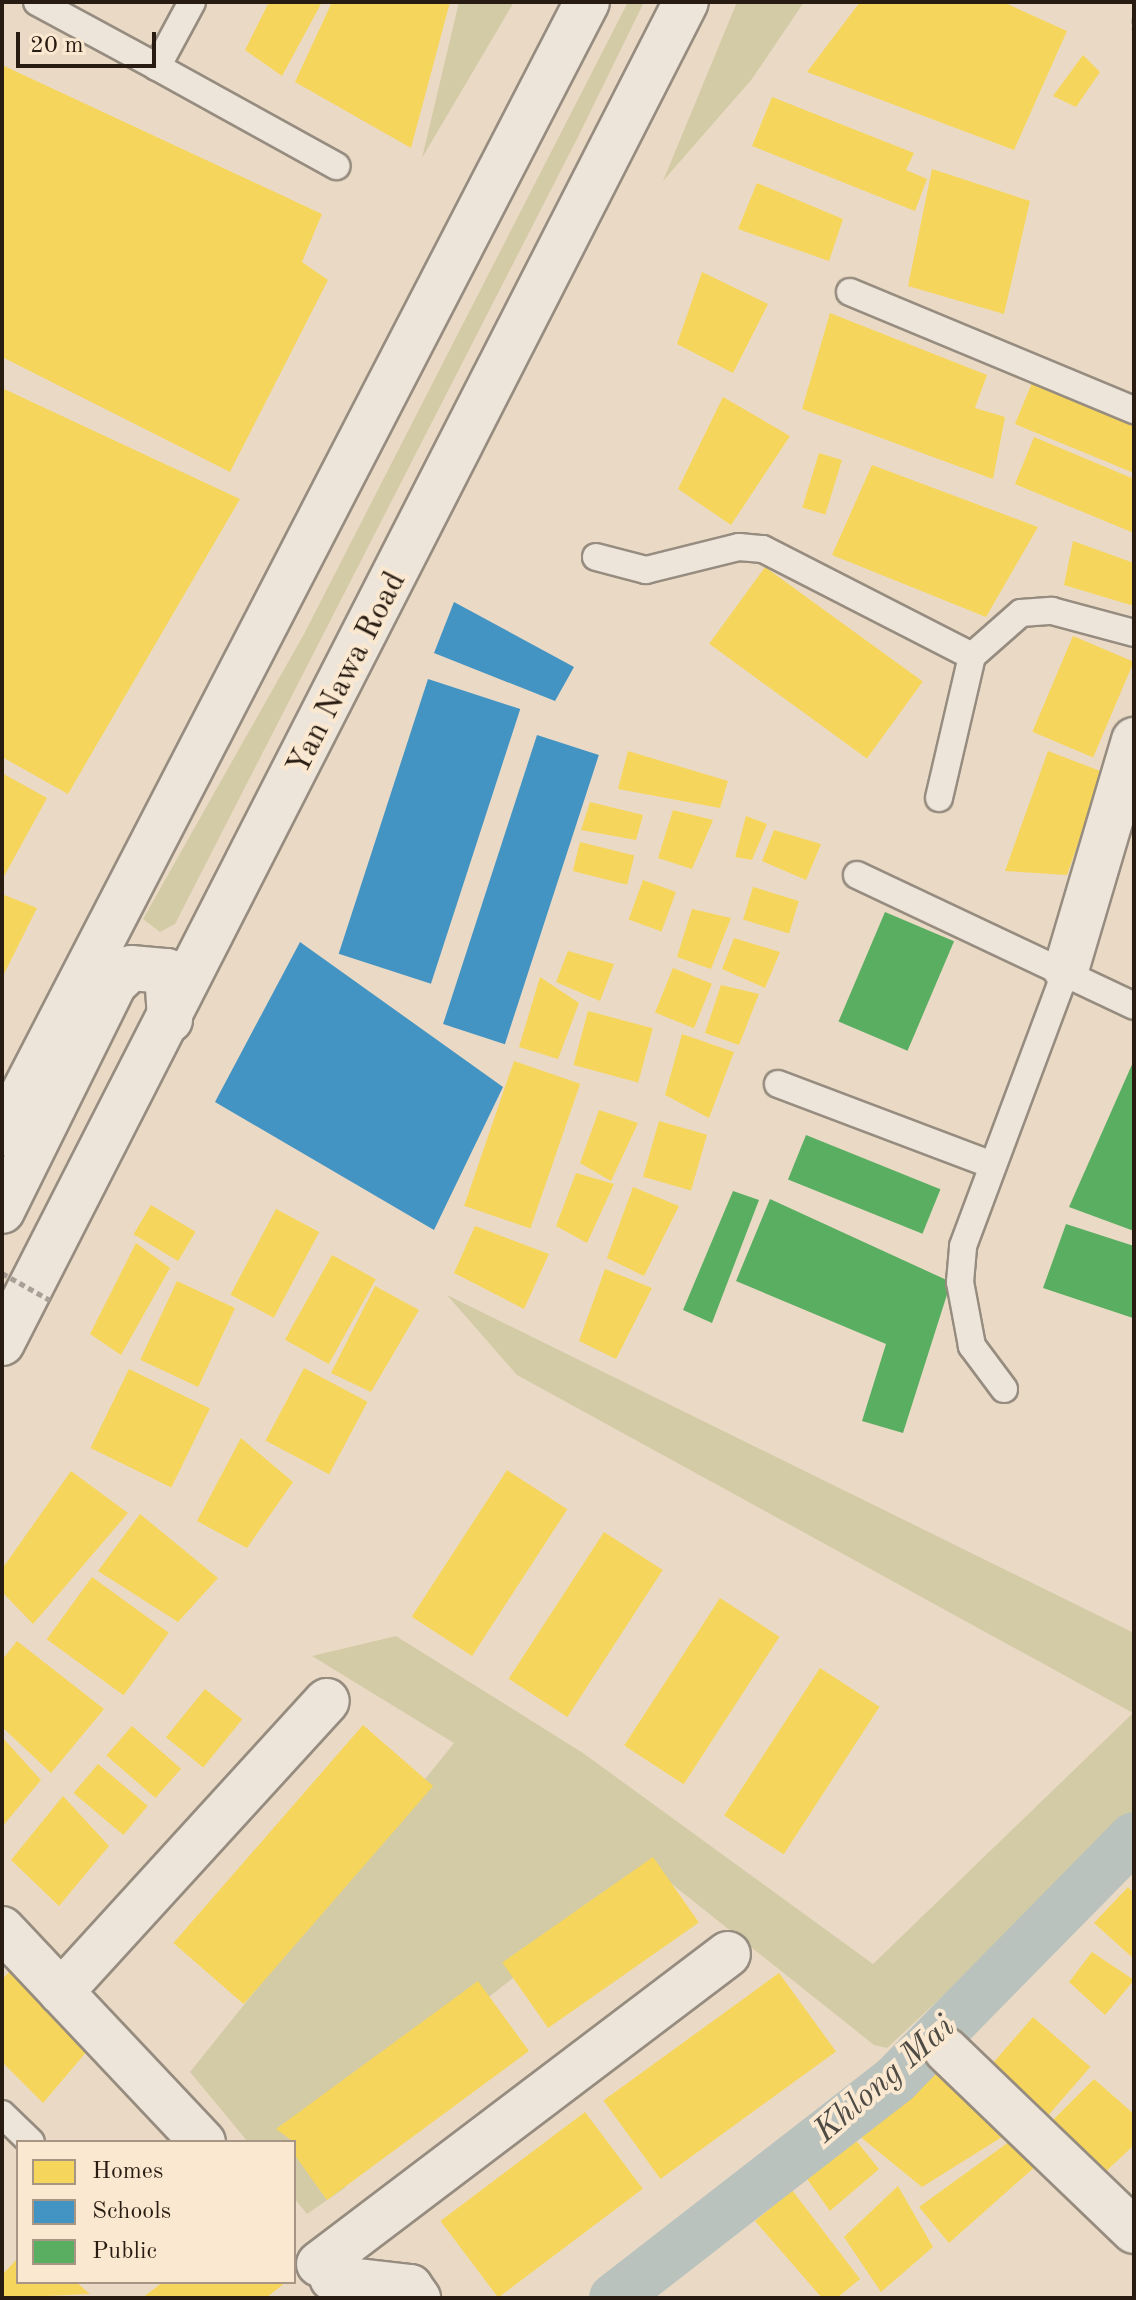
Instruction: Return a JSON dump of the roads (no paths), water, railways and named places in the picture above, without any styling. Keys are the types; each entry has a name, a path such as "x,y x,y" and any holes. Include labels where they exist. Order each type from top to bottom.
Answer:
{"main road":[{"path":"2,1134 587,2"},
{"name":"Yan Nawa Road","path":"2,1343 170,1020 686,2"},
{"path":"1066,970 1134,740"},
{"path":"2,1211 114,984 131,968 167,971 170,1020"},
{"path":"61,1992 327,1701"},
{"path":"2,1929 201,2140"},
{"path":"318,2270 728,1954"},
{"path":"946,2050 1134,2231"},
{"path":"318,2270 410,2287 418,2298"}],"lane":[{"path":"37,2 336,166"},
{"path":"157,67 192,2"},
{"path":"850,292 1134,410"},
{"path":"596,557 646,570 739,547 763,549 972,656"},
{"path":"939,798 972,656 1021,613 1052,611 1134,633"},
{"path":"857,875 1066,970 1134,1006"},
{"path":"1004,1389 972,1346 960,1282 963,1246 990,1164 1066,970"},
{"path":"778,1084 990,1164"},
{"path":"2,2114 29,2140"}],"waterway":[{"name":"Khlong Mai","path":"614,2298 896,2079 1134,1837"}]}
